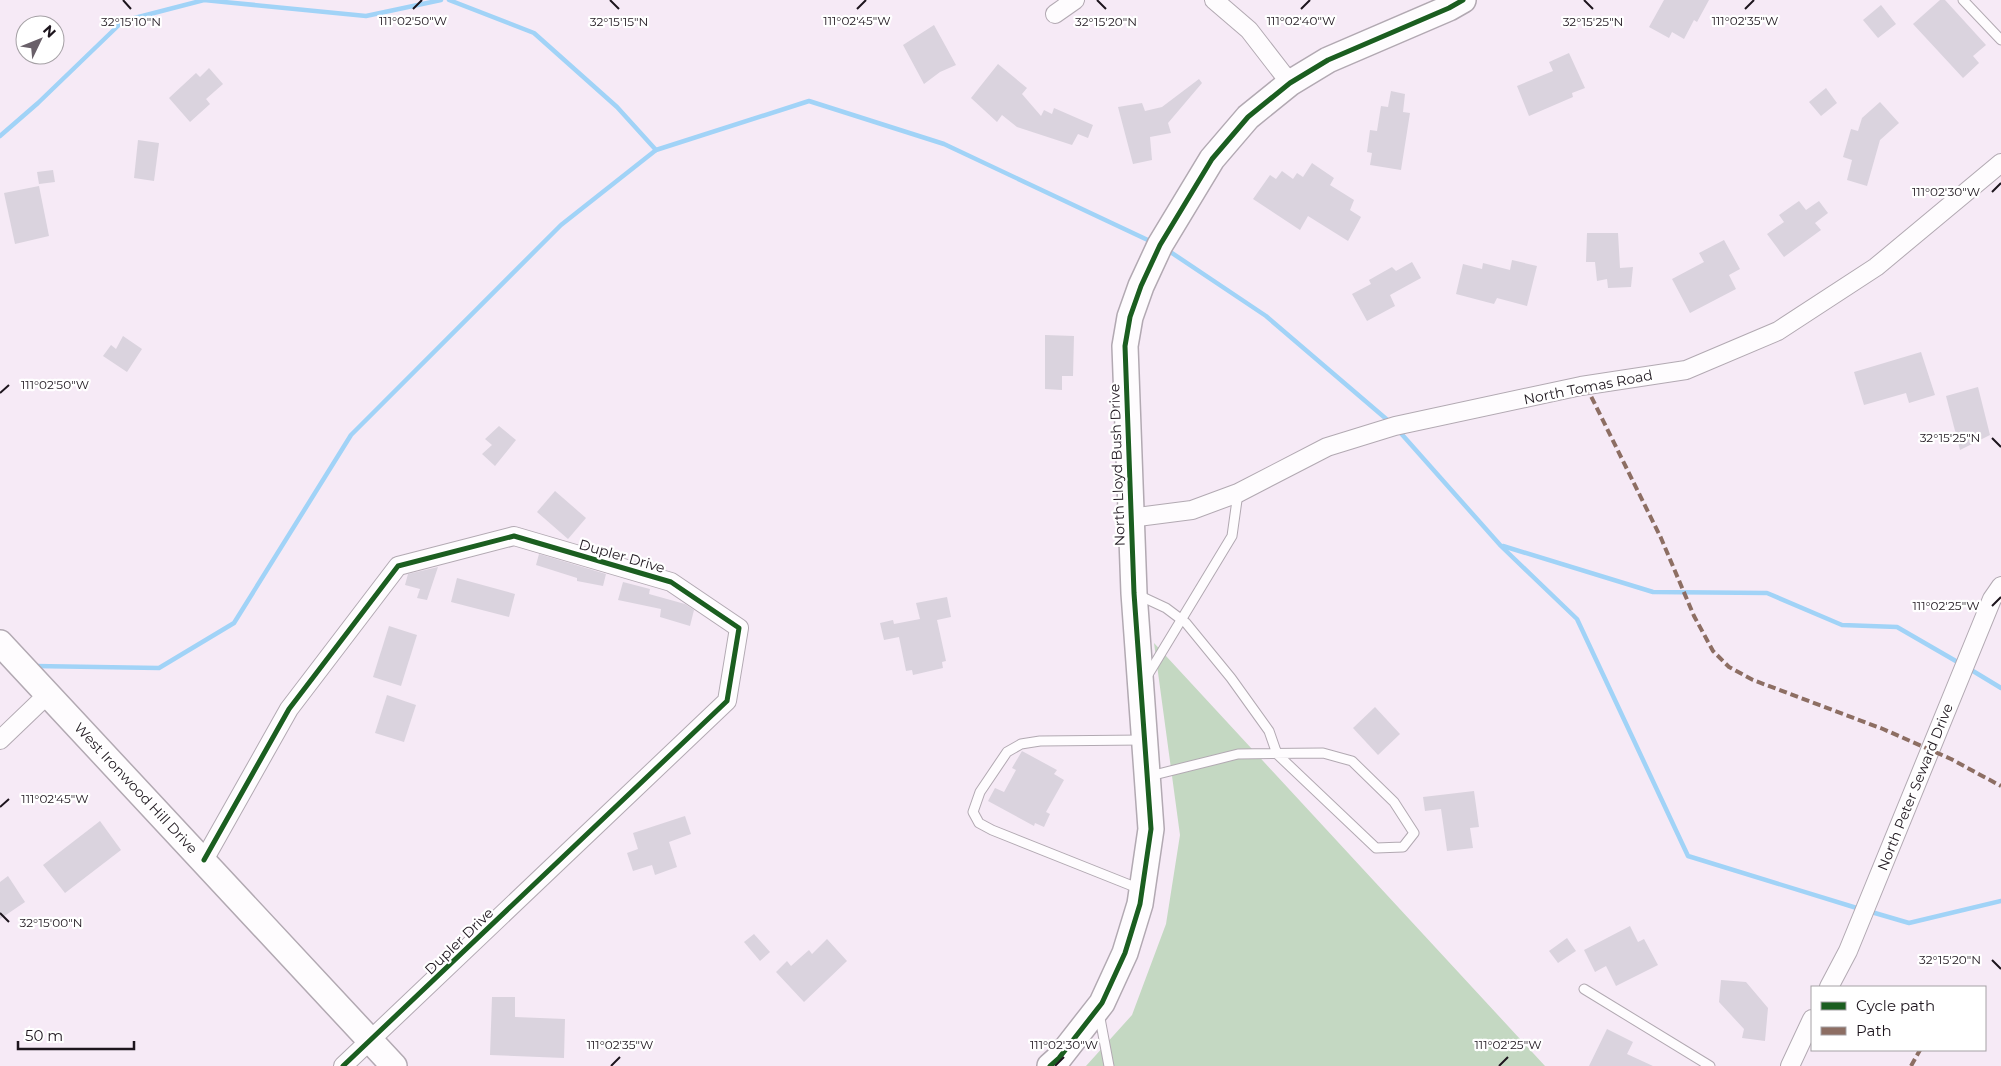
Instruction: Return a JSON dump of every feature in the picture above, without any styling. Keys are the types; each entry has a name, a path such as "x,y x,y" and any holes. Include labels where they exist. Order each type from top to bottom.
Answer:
{"street":[{"path":"1055,14 1075,0"},
{"path":"1214,0 1249,30 1290,82"},
{"name":"North Lloyd Bush Drive","path":"1055,1065 1098,1008 1125,953 1140,904 1151,829 1134,593 1125,346 1130,317 1141,286 1160,245 1212,159 1248,117 1290,82 1328,60 1449,8 1463,0"},
{"name":"North Tomas Road","path":"1130,518 1192,510 1238,493 1327,447 1396,426 1581,386 1686,370 1778,331 1876,267 2001,163"},
{"name":"Dupler Drive","path":"204,860 289,709 398,566 514,536 671,582 739,628 727,701 370,1040"},
{"name":"North Peter Seward Drive","path":"1830,986 1848,950 1992,599 2001,586"},
{"name":"West Ironwood Hill Drive","path":"0,643 394,1066"},
{"path":"0,740 48,694"},
{"path":"1790,1066 1811,1021"},
{"path":"343,1066 370,1040"}],"lane":[{"path":"1963,0 2001,40"},
{"path":"1140,686 1232,536 1238,493"},
{"path":"1134,593 1166,608 1182,620 1242,693 1269,731 1277,754 1376,848 1403,847 1414,832 1394,802 1352,760 1323,753 1277,754 1238,754 1147,777"},
{"path":"1142,890 992,830 978,823 973,812 980,792 1008,752 1021,744 1040,741 1144,740"},
{"path":"1584,989 1710,1066"},
{"path":"1098,1008 1109,1066"}],"green space":[{"path":"1154,643 1545,1066 1086,1066 1132,1015 1166,924 1180,835"}],"building":[{"path":"1664,0 1709,0 1697,22 1694,20 1684,39 1672,32 1669,38 1649,27"},
{"path":"1940,0 1945,0 1986,45 1973,56 1979,63 1963,78 1913,24"},
{"path":"1881,5 1896,24 1878,38 1863,20"},
{"path":"934,25 956,65 940,72 924,84 903,45"},
{"path":"1569,53 1585,88 1572,93 1573,97 1529,116 1517,86 1553,71 1549,62"},
{"path":"998,64 1027,88 1022,94 1041,116 1044,110 1052,114 1054,108 1093,125 1088,138 1078,134 1072,145 1017,127 1002,115 997,122 971,98"},
{"path":"209,68 223,84 206,99 210,104 190,122 169,98 196,73 200,77"},
{"path":"1199,79 1202,83 1168,123 1171,133 1150,137 1152,160 1133,164 1118,107 1142,103 1145,111 1162,107"},
{"path":"1826,88 1837,103 1821,116 1809,102"},
{"path":"1391,91 1405,94 1403,112 1410,113 1401,170 1370,165 1372,153 1367,152 1370,130 1377,131 1381,106 1388,107"},
{"path":"1880,102 1899,123 1880,140 1867,186 1847,180 1852,160 1843,157 1851,129 1858,131 1862,118"},
{"path":"138,140 159,143 154,181 134,178"},
{"path":"1312,163 1334,178 1330,185 1354,200 1350,210 1361,217 1348,241 1308,216 1300,230 1253,199 1270,175 1276,179 1282,171 1293,179 1297,173 1303,177"},
{"path":"53,170 55,182 39,184 37,172"},
{"path":"39,186 49,236 15,244 4,193"},
{"path":"1799,201 1806,210 1819,201 1828,213 1815,223 1821,230 1784,257 1767,234 1784,222 1779,215"},
{"path":"1587,233 1618,233 1620,268 1633,267 1631,287 1608,288 1607,279 1597,281 1595,262 1586,262"},
{"path":"1724,240 1740,269 1729,275 1736,289 1690,313 1672,279 1704,262 1699,253"},
{"path":"1512,260 1537,266 1527,306 1497,298 1494,304 1456,294 1463,264 1482,269 1483,263 1510,270"},
{"path":"1412,262 1421,278 1390,295 1395,306 1367,321 1352,294 1371,284 1369,280 1392,267 1396,271"},
{"path":"1045,335 1074,336 1073,376 1062,376 1062,390 1045,389"},
{"path":"123,336 142,349 127,372 103,356 111,345 116,349"},
{"path":"1921,352 1935,395 1909,403 1906,393 1864,405 1854,372"},
{"path":"1978,387 1990,435 1960,450 1946,396"},
{"path":"499,426 516,440 495,466 482,454 492,445 485,439"},
{"path":"555,491 586,518 568,539 537,512"},
{"path":"539,554 606,574 603,586 577,581 577,578 536,565"},
{"path":"438,567 427,600 417,598 420,589 405,585 408,574"},
{"path":"457,578 515,594 509,617 451,602"},
{"path":"623,582 650,589 649,594 685,604 694,610 690,626 660,617 661,609 618,600"},
{"path":"947,597 951,617 937,620 946,661 942,662 943,668 913,675 912,670 906,671 899,637 884,640 880,623 893,620 894,624 920,619 916,603"},
{"path":"389,626 417,635 401,686 373,677"},
{"path":"387,695 416,705 404,742 375,733"},
{"path":"1375,707 1400,734 1378,755 1353,728"},
{"path":"1022,751 1057,770 1054,774 1064,780 1046,812 1050,814 1044,827 1035,823 1034,826 988,801 995,788 1004,792 1016,770 1012,768"},
{"path":"1474,791 1479,827 1470,828 1473,848 1447,851 1441,809 1425,811 1423,797"},
{"path":"685,816 691,834 669,842 677,867 655,875 652,865 633,871 627,853 638,849 633,833"},
{"path":"100,821 121,850 65,893 43,865"},
{"path":"8,876 25,902 0,919 0,882"},
{"path":"1630,926 1638,942 1644,939 1658,965 1616,986 1606,966 1595,972 1584,950"},
{"path":"754,934 770,952 760,961 744,942"},
{"path":"1567,938 1576,951 1558,963 1549,951"},
{"path":"827,939 847,961 804,1002 776,972 787,961 791,966 809,950 812,954"},
{"path":"1721,980 1746,982 1768,1008 1765,1041 1742,1038 1744,1029 1719,1002"},
{"path":"492,997 515,997 515,1017 565,1019 564,1058 490,1055"},
{"path":"1607,1029 1633,1042 1627,1054 1653,1066 1589,1066"}],"waterway":[{"path":"0,136 38,103 123,21 204,0 366,16 441,0"},
{"path":"449,0 534,33 617,107 656,150"},
{"path":"34,666 159,668 234,623 351,435 561,225 656,150 809,101 944,144 1152,242"},
{"path":"1166,249 1266,316 1391,423"},
{"path":"1398,430 1501,546 1577,619 1688,856 1860,909"},
{"path":"1503,546 1653,592 1767,593 1842,625 1897,627 1961,664"},
{"path":"1968,668 2001,688"},
{"path":"1868,911 1909,923 2001,901"}],"marked path":[{"path":"1586,386 1661,538 1694,616 1713,651 1729,667 1753,680 1883,729 1951,759 2001,786"},
{"path":"1911,1066 1919,1051"}],"cycle path":[{"path":"1050,1066 1059,1058 1102,1003 1125,953 1140,904 1151,829 1134,593 1125,346 1130,317 1141,286 1160,245 1212,159 1248,117 1290,83 1328,60 1449,8 1463,0"},
{"path":"204,860 289,709 398,566 514,536 671,582 739,628 727,701 343,1066"}]}
